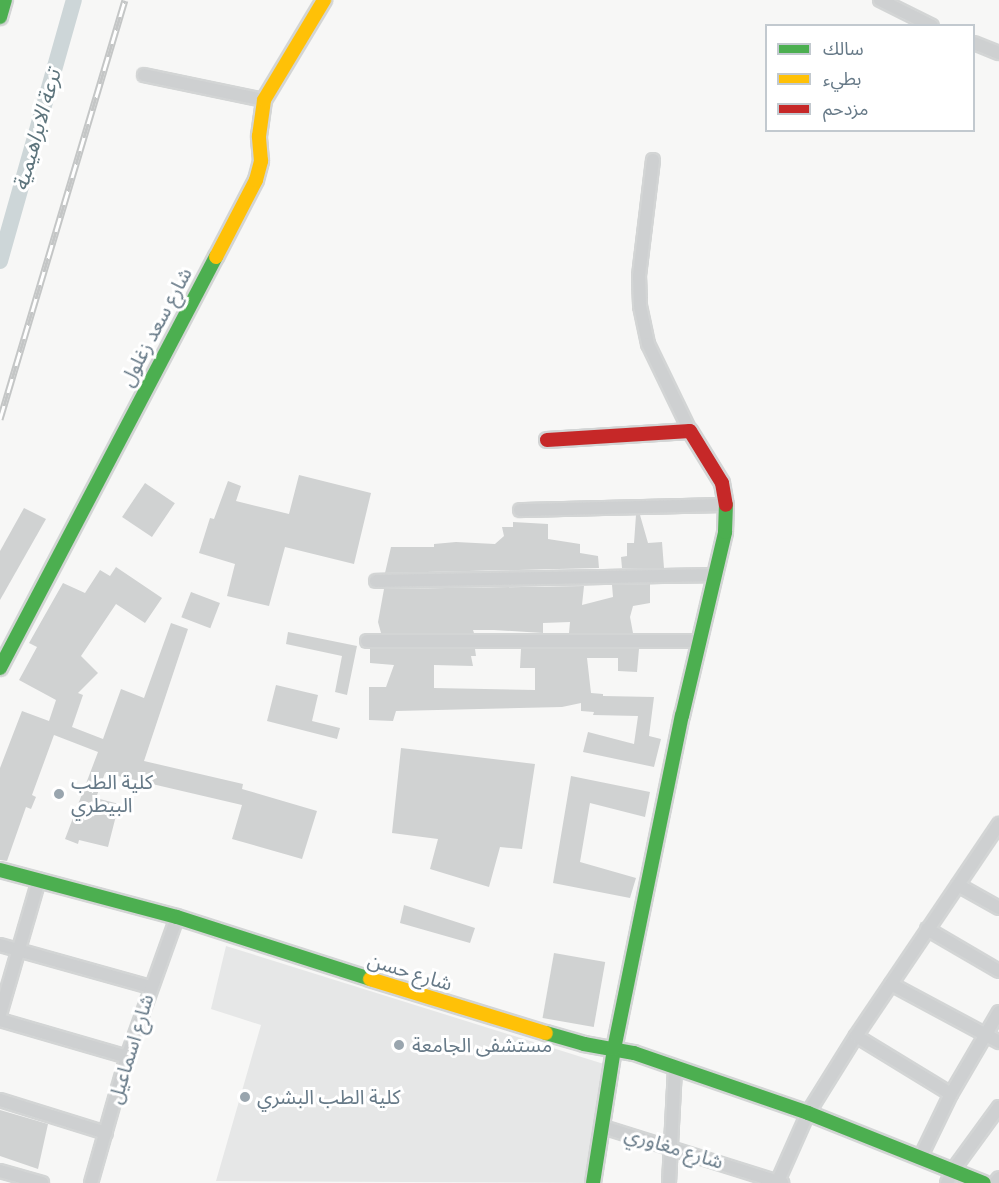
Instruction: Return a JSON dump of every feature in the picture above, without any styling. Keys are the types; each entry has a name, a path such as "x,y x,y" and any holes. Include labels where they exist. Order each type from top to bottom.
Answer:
{"street":[{"path":"0,17 5,0"},
{"name":"شارع سعد زغلول","path":"0,668 256,180 261,161 259,136 264,100 324,0"},
{"path":"880,0 928,24"},
{"path":"975,43 999,53"},
{"path":"144,75 264,100"},
{"path":"593,1183 614,1049 725,532 726,505 722,483 690,430 648,344 640,306 639,276 653,160"},
{"path":"547,440 690,430"},
{"path":"520,510 726,505"},
{"path":"376,581 715,575"},
{"path":"367,641 700,641"},
{"path":"779,1182 808,1113 855,1036 958,885 995,838 999,824"},
{"name":"شارع حسن","path":"0,870 177,917 422,996 584,1044 614,1049 675,1068 808,1113 920,1158 950,1177 984,1183"},
{"path":"0,1014 39,880"},
{"path":"958,885 999,908"},
{"name":"شارع اسماعيل","path":"92,1183 127,1057 150,987 177,917"},
{"path":"927,929 999,971"},
{"path":"0,945 150,987"},
{"path":"891,984 999,1042"},
{"path":"920,1158 951,1094 999,1012"},
{"path":"0,1020 127,1057"},
{"path":"855,1036 951,1094"},
{"path":"669,1183 675,1068"},
{"path":"0,1100 106,1133"},
{"path":"950,1177 999,1107"},
{"name":"شارع مغاوري","path":"603,1127 779,1182"},
{"path":"0,1171 42,1183"},
{"path":"995,1183 999,1178"}],"shaded area":[{"name":"مستشفى الجامعة","path":"226,946 607,1065 586,1183 216,1181 261,1025 211,1009"}],"building":[{"path":"299,475 371,493 354,564 285,547 269,606 227,596 235,564 199,553 210,518 214,519 228,481 241,486 236,501 289,514"},
{"path":"145,483 175,503 152,537 122,517"},
{"path":"24,508 46,519 0,600 0,551"},
{"path":"636,515 640,515 648,543 662,542 664,568 622,568 621,557 627,556 627,543 634,543"},
{"path":"513,522 548,524 548,539 580,544 580,553 598,556 599,568 385,573 391,547 434,547 434,544 456,542 495,544 504,536 502,527 513,527"},
{"path":"116,567 162,598 145,623 116,604 81,656 98,673 78,693 83,695 72,727 103,739 121,689 144,698 171,623 188,629 144,761 243,784 242,789 317,811 302,859 232,839 242,805 105,773 96,798 119,804 108,847 79,840 78,844 65,839 98,752 54,735 32,795 36,797 31,809 26,807 7,861 0,860 0,768 22,711 49,721 56,700 19,680 37,647 29,643 63,583 85,593 100,570 110,576"},
{"path":"650,584 650,603 633,606 630,617 633,633 569,633 570,622 543,623 543,633 473,630 474,633 381,633 378,622 384,589 584,586 582,605 613,597 612,585"},
{"path":"191,592 220,603 210,628 181,617"},
{"path":"288,632 357,646 347,695 335,692 342,656 286,644"},
{"path":"370,649 475,649 476,656 471,656 473,666 434,665 434,688 535,690 535,668 520,668 521,649 639,649 637,672 618,671 618,658 587,658 591,693 603,694 603,696 654,697 649,736 661,739 654,767 583,752 588,732 634,744 638,716 593,715 594,712 581,711 581,703 562,707 396,711 393,721 369,720 369,687 386,687 394,665 370,663"},
{"path":"276,685 318,695 312,721 340,728 337,739 267,721"},
{"path":"401,748 535,764 522,849 500,847 489,887 430,869 438,839 392,833"},
{"path":"571,776 650,792 645,817 590,803 580,862 636,878 630,898 553,883"},
{"path":"404,905 475,928 470,943 400,923"},
{"path":"554,953 605,962 594,1027 543,1018"},
{"path":"0,1110 48,1124 38,1169 0,1156"}],"waterway":[{"name":"ترعة الابراهيمية","path":"0,261 74,0"}],"railway":[{"path":"0,419 125,0"}],"traffic: fast":[{"path":"0,17 5,0"},
{"path":"0,668 216,257"},
{"path":"593,1183 614,1049 682,716 725,532 726,505"},
{"path":"0,870 177,917 370,979"},
{"path":"546,1033 584,1044 634,1053 808,1113 984,1183"}],"traffic: slow":[{"path":"216,257 256,180 261,161 259,136 264,100 324,0"},
{"path":"370,979 546,1033"}],"traffic: jam":[{"path":"547,440 690,431 722,483 726,505"}],"place":[{"name":"كلية الطب البيطري","path":"59,794"},
{"name":"مستشفى الجامعة","path":"399,1045"},
{"name":"كلية الطب البشري","path":"245,1097"}]}
